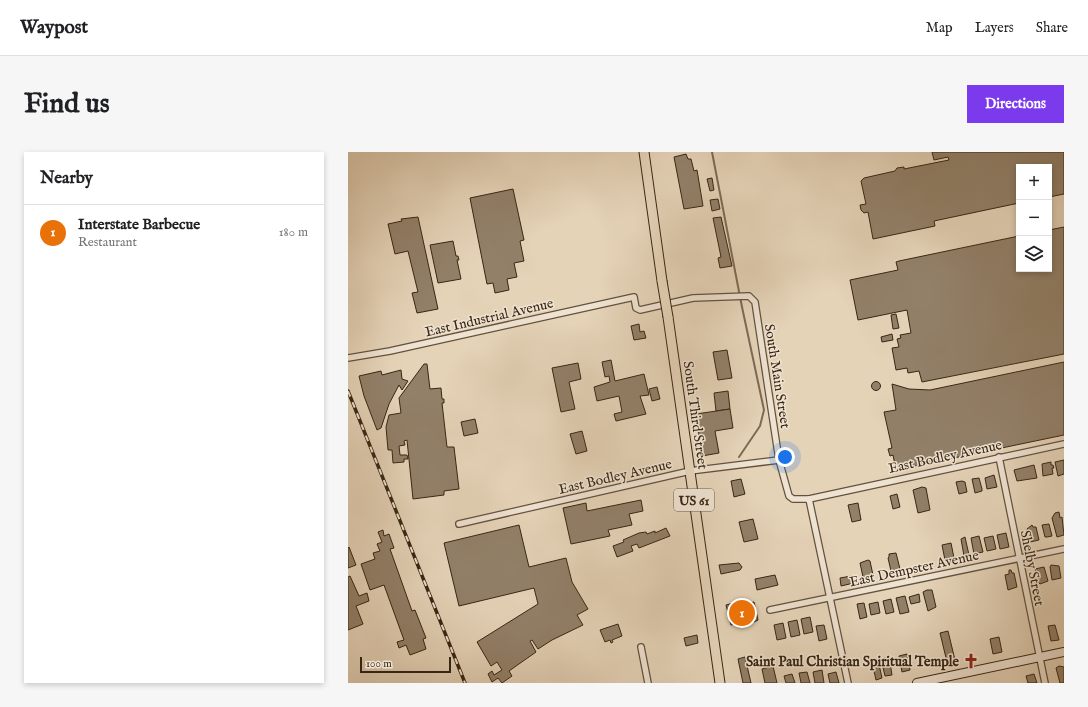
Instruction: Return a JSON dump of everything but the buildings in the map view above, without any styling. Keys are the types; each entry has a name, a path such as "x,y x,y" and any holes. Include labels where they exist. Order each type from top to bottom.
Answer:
{"main road":[{"name":"South Third Street","path":"644,152 720,683"},
{"path":"917,683 1064,652"}],"street":[{"name":"South Main Street","path":"634,297 636,308 640,310 693,298 749,296 755,302 779,460 789,496 794,499 809,498"},
{"name":"East Industrial Avenue","path":"348,358 390,352 634,297"},
{"name":"East Bodley Avenue","path":"809,498 1064,444"},
{"name":"Shelby Street","path":"998,457 1044,683"},
{"name":"East Bodley Avenue","path":"459,524 690,471 779,460"},
{"path":"809,498 848,683"},
{"name":"East Dempster Avenue","path":"770,610 1064,549"},
{"path":"641,647 648,683"}],"waterway":[{"path":"712,152 742,307 764,410 760,426 739,457"}],"railway":[{"path":"348,391 465,683"}],"place":[{"name":"Interstate Barbecue","path":"742,613"},
{"name":"Saint Paul Christian Spiritual Temple","path":"971,661"}]}
